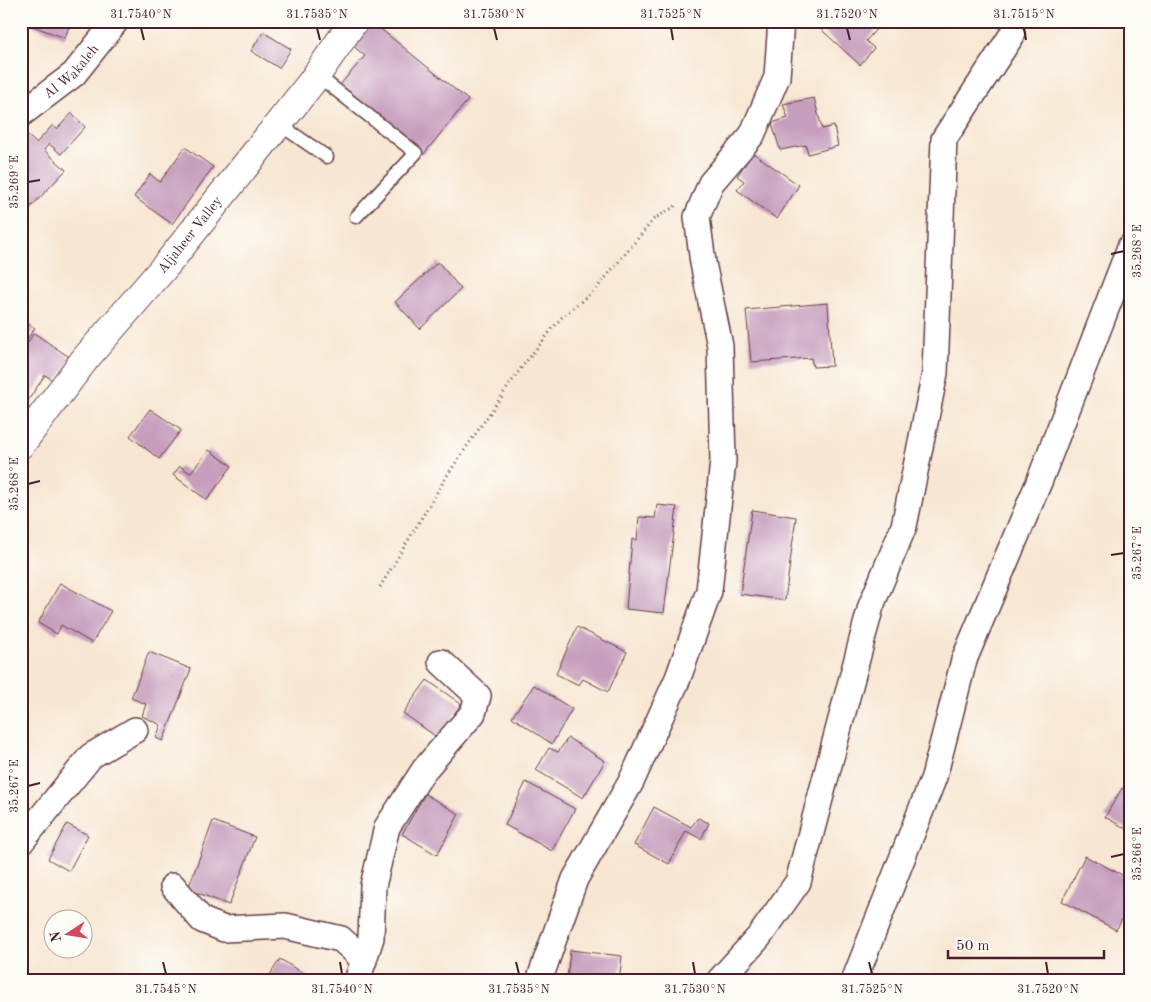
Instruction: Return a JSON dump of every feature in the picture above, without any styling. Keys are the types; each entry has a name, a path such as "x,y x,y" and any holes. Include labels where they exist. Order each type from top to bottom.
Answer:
{"street":[{"name":"Al Wakaleh","path":"21,114 74,74 116,21"},
{"name":"Aljaheer Valley","path":"21,444 85,358 168,263 279,124 317,75 354,21"},
{"path":"539,981 575,879 631,782 678,678 709,591 723,461 720,346 703,263 697,217 711,183 752,134 778,77 781,21"},
{"path":"719,981 759,938 798,882 871,606 904,526 935,374 944,139 1012,35"},
{"path":"854,981 934,776 964,660 1039,482 1130,248"},
{"path":"360,971 371,938 373,886 387,827 424,770 473,713 478,696 441,662"},
{"path":"21,842 91,756 135,730"},
{"path":"173,886 202,920 224,929 284,926 341,939 360,971"}],"lane":[{"path":"317,75 416,153 356,217"},
{"path":"279,124 327,157"}],"path":[{"path":"380,587 448,474 521,368 561,318 596,289 654,219 679,204"}],"building":[{"path":"31,21 71,21 65,38 30,25"},
{"path":"371,21 468,100 423,155 339,86 365,56 351,44"},
{"path":"812,21 883,21 866,41 874,48 860,65"},
{"path":"263,32 291,49 279,68 251,51"},
{"path":"814,98 822,129 834,126 838,146 808,154 806,145 780,150 772,123 788,118 783,104"},
{"path":"72,113 85,127 61,154 49,144 44,150 66,170 30,208 21,199 21,140 26,134 36,143 53,125 57,129"},
{"path":"185,147 213,167 172,224 134,197 150,174 160,182"},
{"path":"753,153 799,185 777,219 737,190 744,181 737,176"},
{"path":"438,262 461,289 420,329 395,302"},
{"path":"828,303 832,366 813,367 811,358 751,362 746,310"},
{"path":"21,319 35,328 21,348"},
{"path":"34,333 72,359 56,382 45,375 21,411 21,353"},
{"path":"150,409 181,430 159,459 130,436"},
{"path":"209,450 232,466 207,500 173,475 180,466 190,473"},
{"path":"657,505 677,507 664,613 626,609 632,539 637,540 639,517 655,518"},
{"path":"752,510 796,517 785,600 740,594"},
{"path":"60,583 111,611 92,643 61,625 57,634 38,623"},
{"path":"577,627 627,652 608,692 583,679 579,685 556,674"},
{"path":"149,652 191,669 163,741 156,738 161,725 142,716 146,704 131,698"},
{"path":"427,680 461,704 438,738 403,713"},
{"path":"534,685 572,709 552,744 512,717"},
{"path":"568,738 605,761 583,798 536,770 549,748 558,752"},
{"path":"526,782 575,809 552,851 505,825"},
{"path":"1122,788 1130,793 1130,831 1105,817"},
{"path":"425,794 459,814 437,855 402,834"},
{"path":"654,807 691,827 698,818 709,823 701,839 686,831 669,864 634,845"},
{"path":"213,821 255,837 229,905 188,889"},
{"path":"67,824 88,835 69,871 48,859"},
{"path":"1085,856 1130,879 1130,905 1116,930 1062,901"},
{"path":"570,950 622,956 619,981 567,981"},
{"path":"280,959 315,981 266,981"}]}
